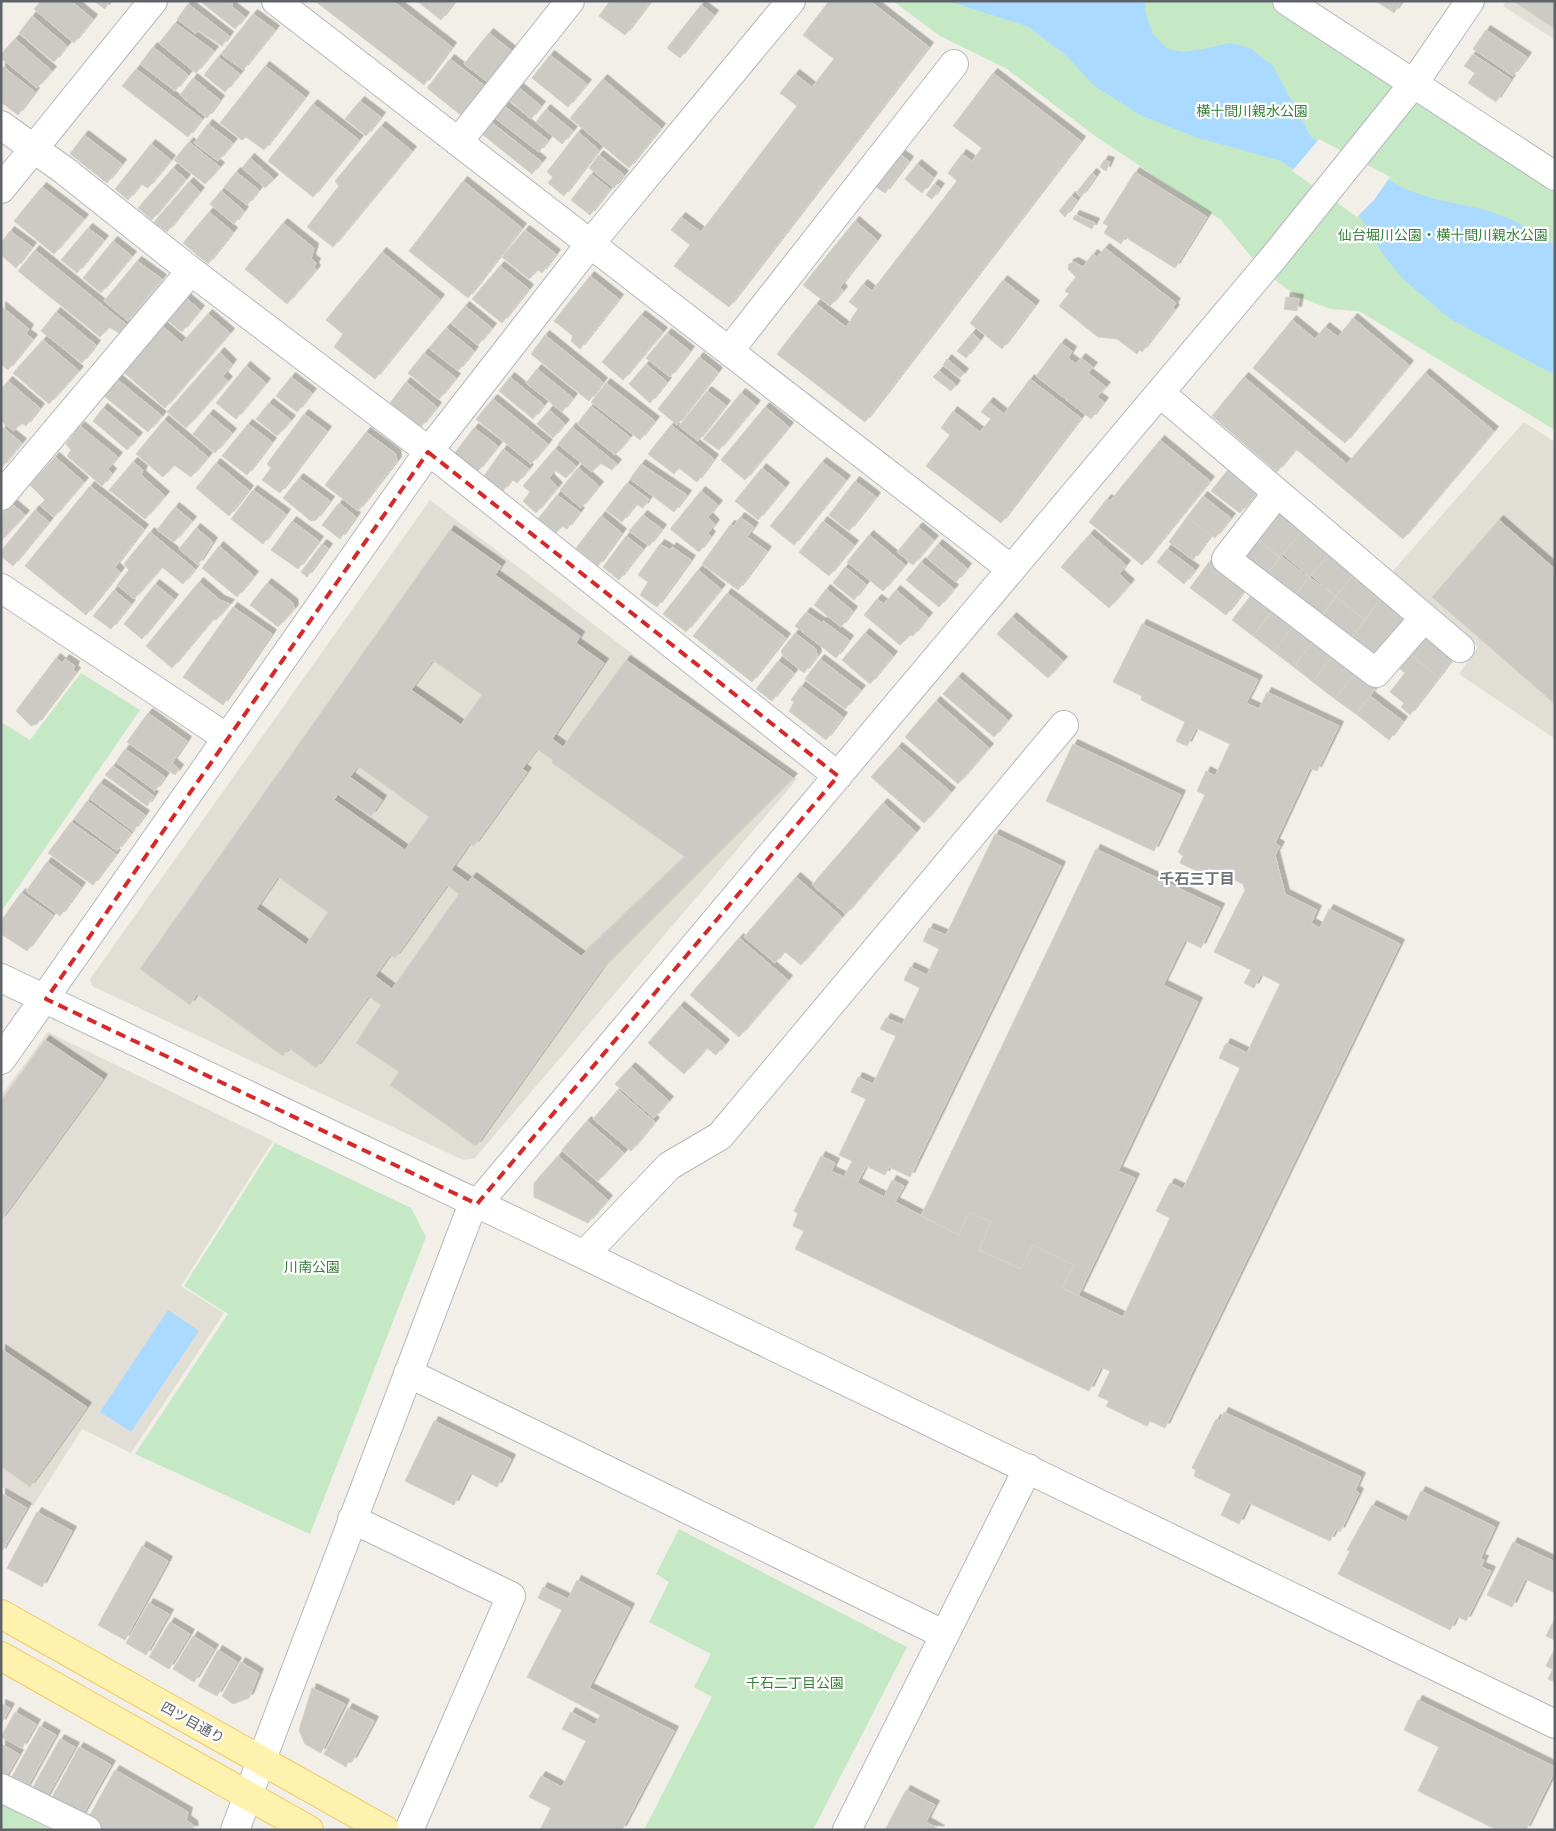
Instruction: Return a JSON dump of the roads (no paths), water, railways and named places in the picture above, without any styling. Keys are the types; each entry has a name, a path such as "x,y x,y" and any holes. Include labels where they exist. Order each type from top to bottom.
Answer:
{"main road":[{"name":"四ツ目通り","path":"1,1614 385,1830"},
{"path":"1,1656 309,1830"}],"street":[{"path":"1,189 153,1"},
{"path":"276,1 1011,569"},
{"path":"458,142 570,1"},
{"path":"1,1060 46,999 428,452 590,244 791,1"},
{"path":"1287,1 1555,176"},
{"path":"235,1830 247,1794 469,1214 1274,257 1414,83 1470,1"},
{"path":"729,351 954,64"},
{"path":"1,126 64,171 191,271 428,452 838,776"},
{"path":"1,496 191,271"},
{"path":"1160,393 1460,648"},
{"path":"1276,493 1226,559 1376,673 1424,618"},
{"path":"1,588 227,738"},
{"path":"584,1255 669,1166 720,1136 1064,725"},
{"path":"1,978 1028,1468 1555,1724"},
{"path":"408,1373 943,1634"},
{"path":"847,1830 943,1634 1028,1468"},
{"path":"352,1519 511,1596 409,1830"},
{"path":"1,1788 87,1830"}],"water":[{"path":"948,1 1145,1 1146,13 1153,34 1168,49 1182,52 1230,43 1250,48 1273,66 1311,137 1405,189 1434,199 1486,210 1515,221 1555,245 1555,375 1450,319 1403,279 1385,257 1359,215 1281,161 1195,137 1140,115 1093,85 1067,56 1027,26"},
{"path":"168,1310 199,1331 131,1432 100,1412"}],"district":[{"name":"千石三丁目","path":"1197,878"}],"park label":[{"name":"横十間川親水公園","path":"1252,110"},
{"name":"仙台堀川公園・横十間川親水公園","path":"1443,234"},
{"name":"川南公園","path":"312,1266"},
{"name":"千石二丁目公園","path":"795,1682"}]}
